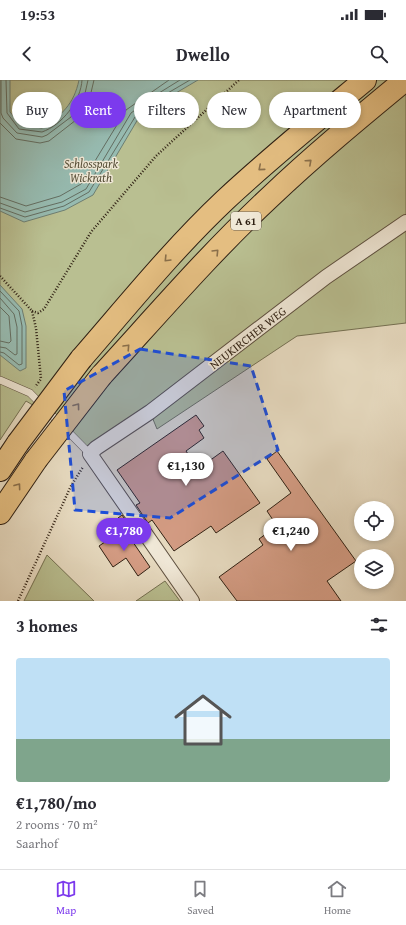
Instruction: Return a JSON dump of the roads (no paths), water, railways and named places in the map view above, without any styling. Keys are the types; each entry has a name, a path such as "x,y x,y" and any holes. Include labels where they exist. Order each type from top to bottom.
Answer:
{"highway":[{"name":"A 61","path":"0,470 18,442 81,359 162,264 224,200 297,136 365,80"},
{"name":"A 61","path":"0,513 36,460 101,376 207,261 269,198 339,135 405,80"}],"street":[{"name":"NEUKIRCHER WEG","path":"90,454 96,448 185,386 326,277 406,222"},
{"path":"90,454 192,601"}],"lane":[{"path":"0,380 30,392 90,454"}],"water":[{"path":"0,80 10,80 10,112 12,114 12,128 62,128 62,112 70,102 70,128 126,128 126,92 76,92 79,80 198,80 178,92 134,92 134,126 93,195 65,210 24,222 0,211"},
{"path":"0,285 22,309 26,326 26,368 20,371 0,355"}],"park label":[{"name":"Schlosspark Wickrath","path":"91,171"}]}
